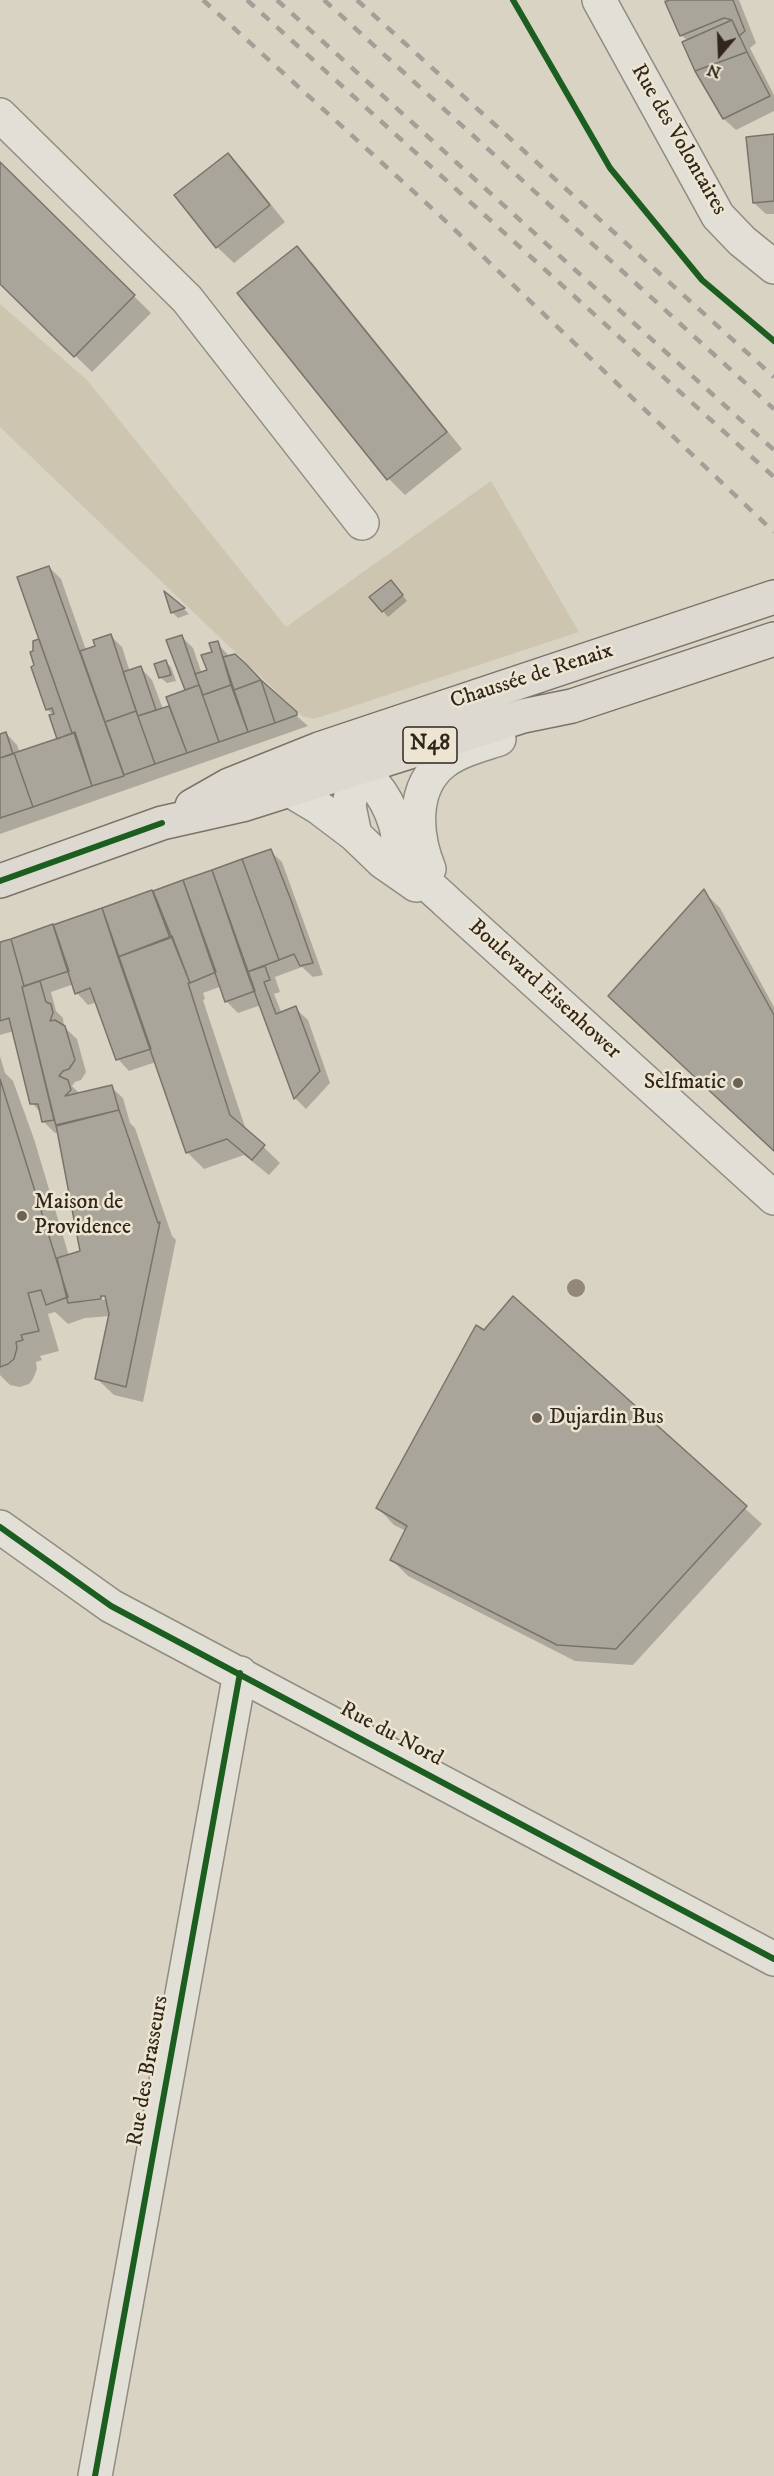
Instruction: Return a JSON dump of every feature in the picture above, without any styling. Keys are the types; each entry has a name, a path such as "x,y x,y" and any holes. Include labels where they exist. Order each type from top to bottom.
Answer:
{"main road":[{"name":"Chaussée de Renaix","path":"162,823 230,785 319,749 774,597"},
{"name":"Chaussée de Renaix","path":"0,881 162,823 242,805 523,716 572,706 774,639"}],"street":[{"name":"Rue des Volontaires","path":"599,0 718,216 742,241 774,267"},
{"path":"0,115 187,299 362,523"},
{"name":"Boulevard Eisenhower","path":"447,902 422,852 418,814 422,792 430,776 443,762 459,753 556,719 572,706"},
{"path":"355,835 349,806 353,783 359,767 382,727"},
{"name":"Boulevard Eisenhower","path":"319,749 359,767 373,781 387,804 405,861 447,902 774,1198"},
{"name":"Boulevard Eisenhower","path":"288,789 318,807 355,835 383,862 406,879 447,902"},
{"name":"Rue du Nord","path":"0,1527 111,1605 774,1959"},
{"name":"Rue des Brasseurs","path":"95,2476 240,1673"}],"shaded area":[{"path":"0,304 87,380 286,627 491,481 579,632 314,719 302,716 0,427"}],"building":[{"path":"669,0 733,0 745,31 739,36 732,20 724,18 680,36 665,2"},
{"path":"732,20 747,52 695,71 682,42"},
{"path":"747,52 770,96 723,119 695,71"},
{"path":"774,134 774,201 753,203 746,137"},
{"path":"228,153 270,205 216,248 174,195"},
{"path":"0,162 135,295 74,357 0,284"},
{"path":"297,246 447,432 387,480 237,293"},
{"path":"49,566 124,776 92,786 75,732 72,733 17,577"},
{"path":"391,580 403,595 382,612 369,597"},
{"path":"164,591 185,608 171,613"},
{"path":"111,634 136,711 105,722 80,651 95,646 93,640"},
{"path":"182,635 199,685 185,690 166,640"},
{"path":"39,639 72,733 75,732 57,739 49,715 54,714 52,708 46,710 31,667 34,665 30,652 33,651 33,641"},
{"path":"218,641 231,685 203,695 195,674 207,670 201,655 212,652 209,643"},
{"path":"235,654 261,680 234,690 223,657"},
{"path":"166,660 171,675 159,678 154,664"},
{"path":"141,666 156,710 138,716 123,672"},
{"path":"261,680 297,712 297,715 275,723"},
{"path":"261,680 275,723 248,732 234,690"},
{"path":"199,685 219,742 187,753 166,697"},
{"path":"199,685 203,695 231,685 248,732 219,742"},
{"path":"169,706 187,753 155,764 136,711 138,716"},
{"path":"136,711 155,764 124,775 105,722"},
{"path":"6,732 13,754 0,758 0,734"},
{"path":"74,733 92,786 33,807 14,753"},
{"path":"14,753 33,807 0,818 0,758"},
{"path":"271,849 313,963 300,966 294,954 279,960 242,859"},
{"path":"242,859 279,960 247,972 212,870"},
{"path":"212,870 255,991 225,1002 183,880"},
{"path":"183,880 216,972 190,983 153,891"},
{"name":"Selfmatic","path":"704,889 774,1015 774,1151 608,996"},
{"path":"152,890 170,938 118,957 102,908"},
{"path":"102,908 151,1049 116,1060 90,988 75,994 53,925"},
{"path":"53,924 69,971 24,986 11,939"},
{"path":"172,936 190,983 188,983 230,1115 265,1145 252,1160 227,1139 186,1153 118,957"},
{"path":"11,939 54,1120 42,1122 38,1104 30,1104 9,1018 0,1021 0,942"},
{"path":"265,966 270,980 264,982 276,1014 296,1006 320,1071 294,1099 247,972"},
{"path":"40,981 46,1002 51,1004 53,1013 50,1021 55,1020 65,1026 75,1060 69,1069 63,1071 59,1076 68,1080 71,1090 65,1096 112,1085 119,1110 56,1126 22,987"},
{"name":"Maison de Providence","path":"0,1079 68,1297 46,1305 41,1290 28,1293 39,1331 21,1335 23,1340 16,1342 14,1359 0,1367"},
{"path":"119,1110 158,1223 160,1222 126,1387 95,1379 109,1314 105,1296 101,1296 101,1299 68,1303 57,1258 80,1251 56,1125"},
{"name":"Dujardin Bus","path":"513,1296 747,1506 616,1649 557,1645 390,1560 407,1526 376,1508 476,1325 484,1330"}],"railway":[{"path":"203,0 436,212 774,532"},
{"path":"247,0 774,477"},
{"path":"277,0 774,450"},
{"path":"324,0 774,409"},
{"path":"357,0 774,377"}],"cycle path":[{"path":"513,0 610,168 702,280 774,341"},
{"path":"0,881 162,823"},
{"path":"0,1527 111,1606 774,1959"},
{"path":"95,2476 240,1673"}],"place":[{"name":"Selfmatic","path":"738,1083"},
{"name":"Maison de Providence","path":"22,1216"},
{"name":"Dujardin Bus","path":"537,1418"}]}
